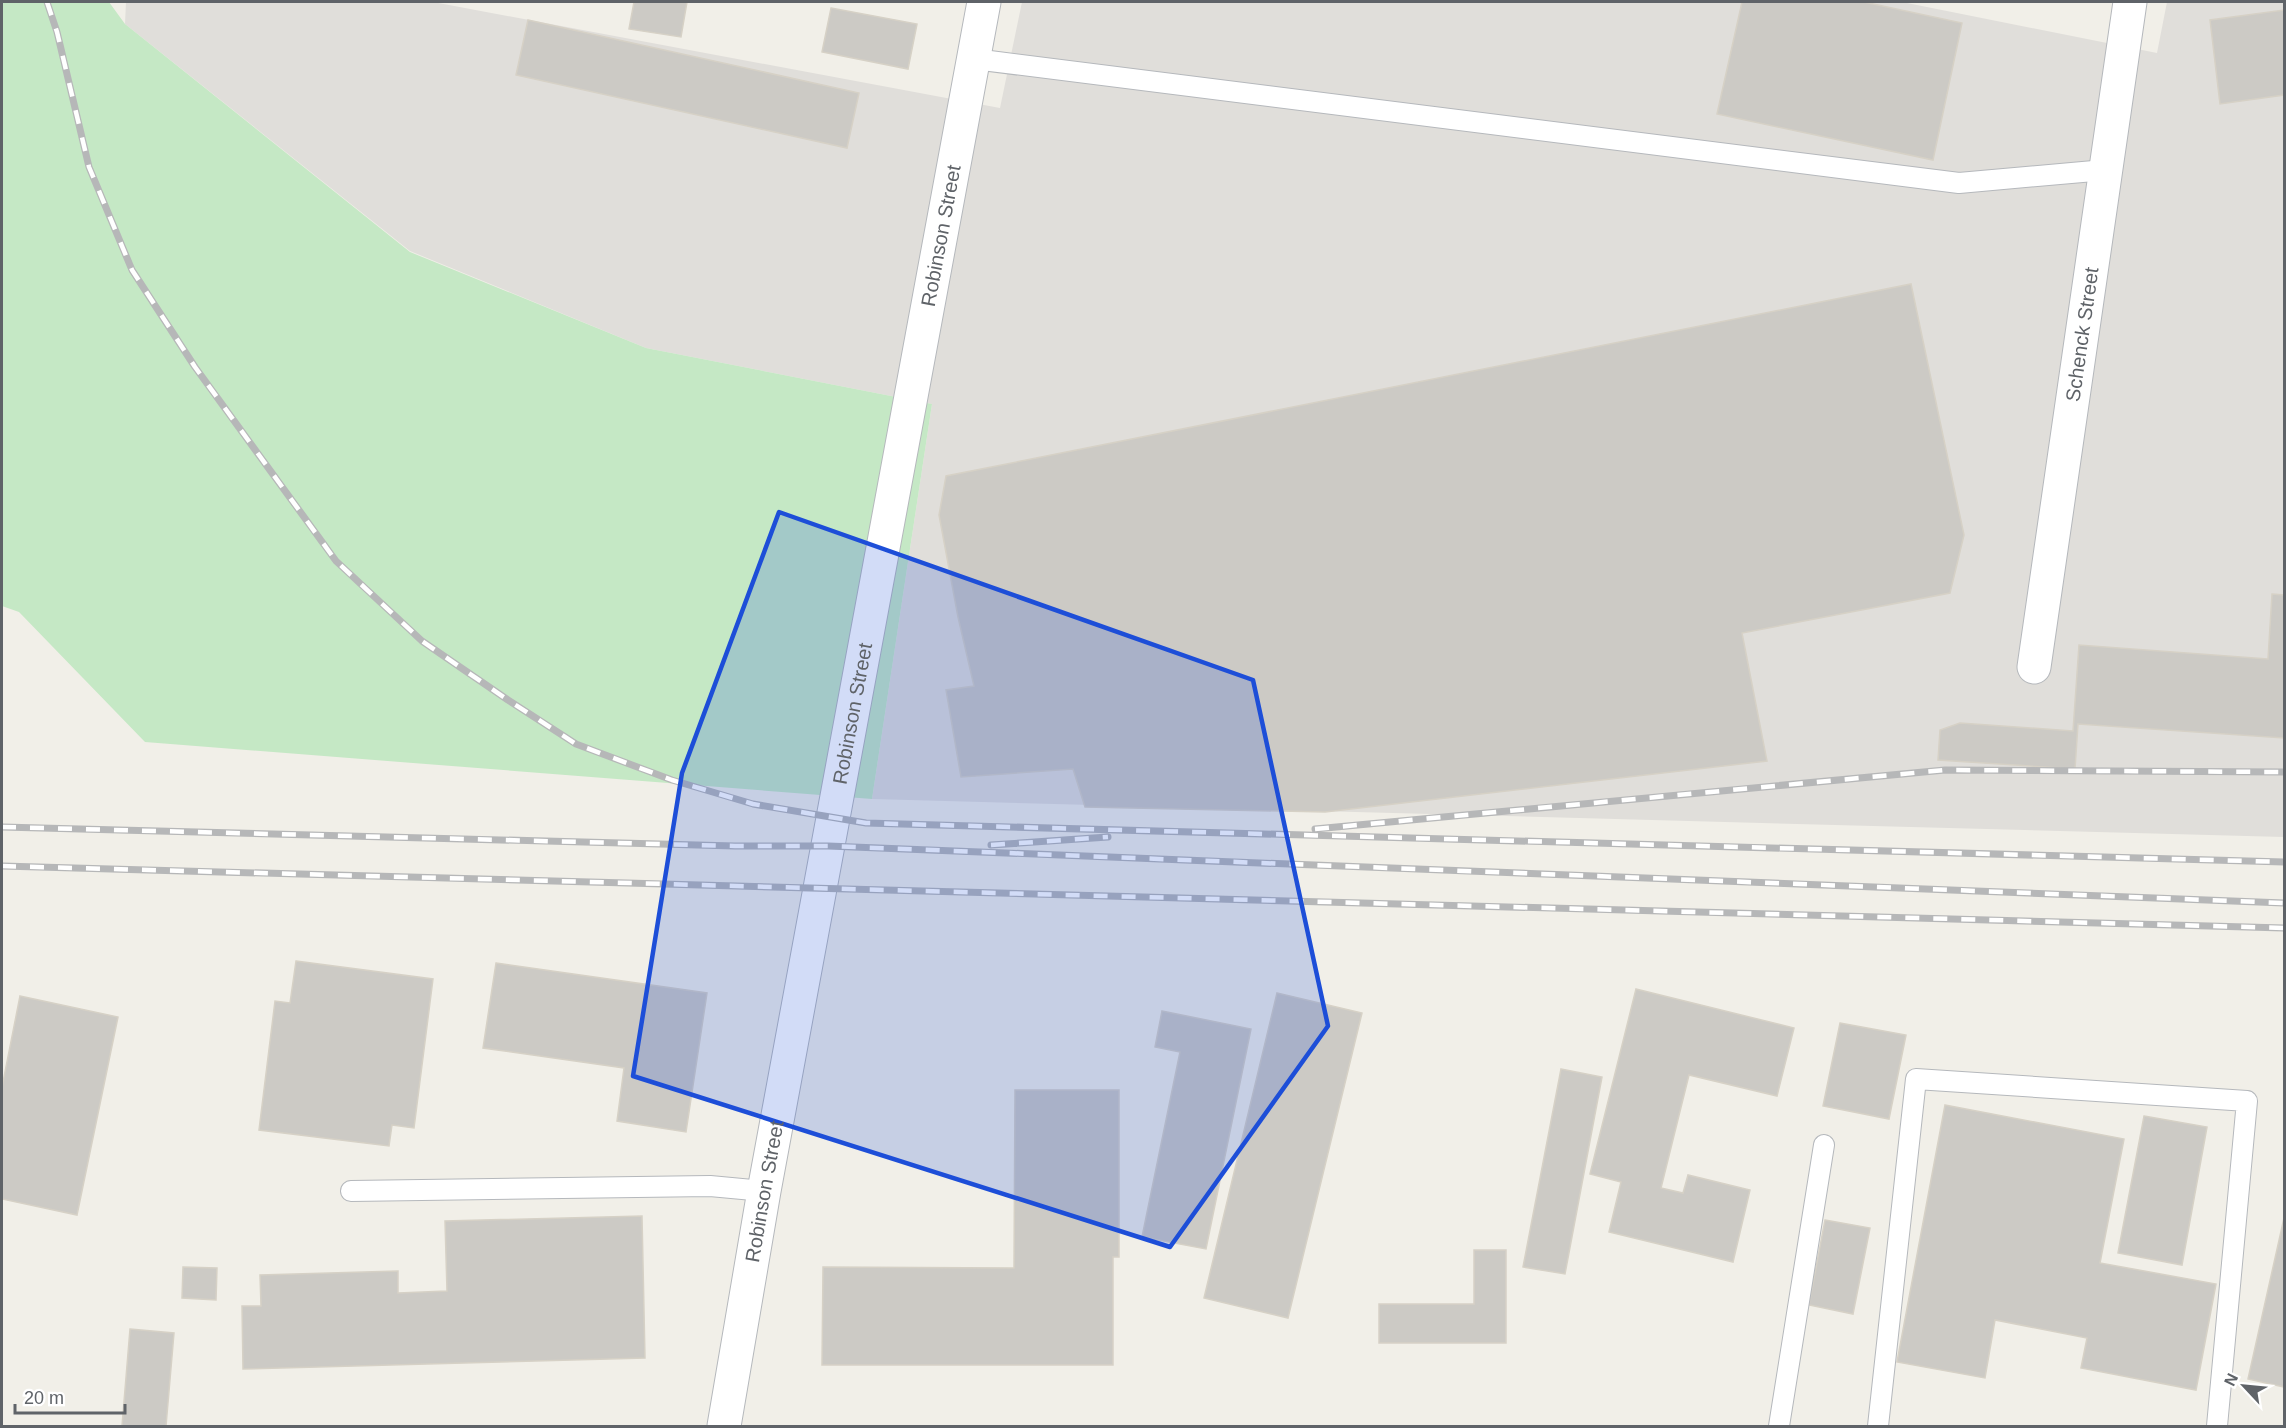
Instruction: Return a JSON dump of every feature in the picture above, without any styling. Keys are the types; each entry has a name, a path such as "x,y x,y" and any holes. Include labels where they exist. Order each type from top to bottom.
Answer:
{"street":[{"name":"Robinson Street","path":"724,1426 764,1191 984,2"},
{"name":"Schenck Street","path":"2034,667 2105,170 2126,2"}],"lane":[{"path":"974,59 1959,183 2105,170"},
{"path":"1878,1426 1916,1079 2247,1101 2217,1426"},
{"path":"1779,1426 1824,1145"},
{"path":"351,1191 710,1186 764,1191"}],"highlighted area":[{"path":"779,512 1253,680 1328,1026 1170,1247 633,1076 682,773"}],"shaded area":[{"path":"126,2 433,2 1000,108 1022,2 1902,2 2157,53 2167,2 2284,2 2284,837 872,799 932,404 646,348 410,251 125,24"}],"green space":[{"path":"2,2 109,2 125,24 410,252 646,348 932,404 872,799 145,742 19,612 2,606"}],"building":[{"path":"634,2 687,2 681,37 629,29"},
{"path":"1742,2 1864,2 1962,23 1933,160 1717,114"},
{"path":"831,8 917,24 908,69 822,52"},
{"path":"2284,10 2284,95 2220,104 2210,20"},
{"path":"528,20 859,93 847,148 516,75"},
{"path":"1911,284 1964,535 1950,593 1742,633 1767,761 1325,812 1085,807 1073,769 961,777 946,690 974,686 958,617 939,515 946,476"},
{"path":"2272,594 2284,595 2284,738 2078,724 2075,769 1938,760 1940,730 1960,723 2073,731 2079,645 2268,659"},
{"path":"296,961 433,979 414,1128 392,1125 389,1146 259,1130 275,1001 290,1003"},
{"path":"496,963 707,993 686,1132 617,1121 624,1068 483,1048"},
{"path":"1636,989 1794,1028 1777,1096 1689,1075 1661,1188 1683,1193 1688,1175 1750,1190 1733,1262 1609,1232 1621,1182 1590,1174"},
{"path":"1277,993 1362,1013 1288,1318 1204,1298"},
{"path":"20,996 118,1017 77,1215 2,1199 2,1087"},
{"path":"1162,1011 1251,1029 1206,1249 1142,1237 1180,1052 1155,1047"},
{"path":"1840,1023 1906,1035 1889,1119 1823,1106"},
{"path":"1561,1069 1602,1077 1565,1274 1523,1267"},
{"path":"1015,1090 1119,1090 1119,1257 1113,1257 1113,1365 822,1365 823,1267 1014,1268"},
{"path":"1945,1105 2124,1139 2100,1263 2216,1284 2196,1390 2081,1368 2087,1338 1995,1320 1985,1378 1897,1362"},
{"path":"2144,1116 2207,1127 2182,1265 2118,1253"},
{"path":"642,1216 645,1358 243,1369 242,1306 261,1306 260,1275 398,1271 398,1293 447,1291 445,1221"},
{"path":"2284,1218 2284,1387 2248,1379"},
{"path":"1825,1220 1870,1228 1853,1314 1809,1305"},
{"path":"1474,1250 1506,1250 1506,1343 1379,1343 1379,1304 1474,1304"},
{"path":"183,1267 217,1268 216,1300 182,1298"},
{"path":"130,1329 174,1333 166,1426 122,1426"}],"railway":[{"path":"47,2 57,32 89,167 132,270 195,367 336,561 422,641 576,744 672,780 753,804 866,823 2284,862"},
{"path":"1315,829 1945,770 2284,772"},
{"path":"2,827 735,846 828,846 2284,903"},
{"path":"991,845 1108,837"},
{"path":"2,866 2284,928"}]}
